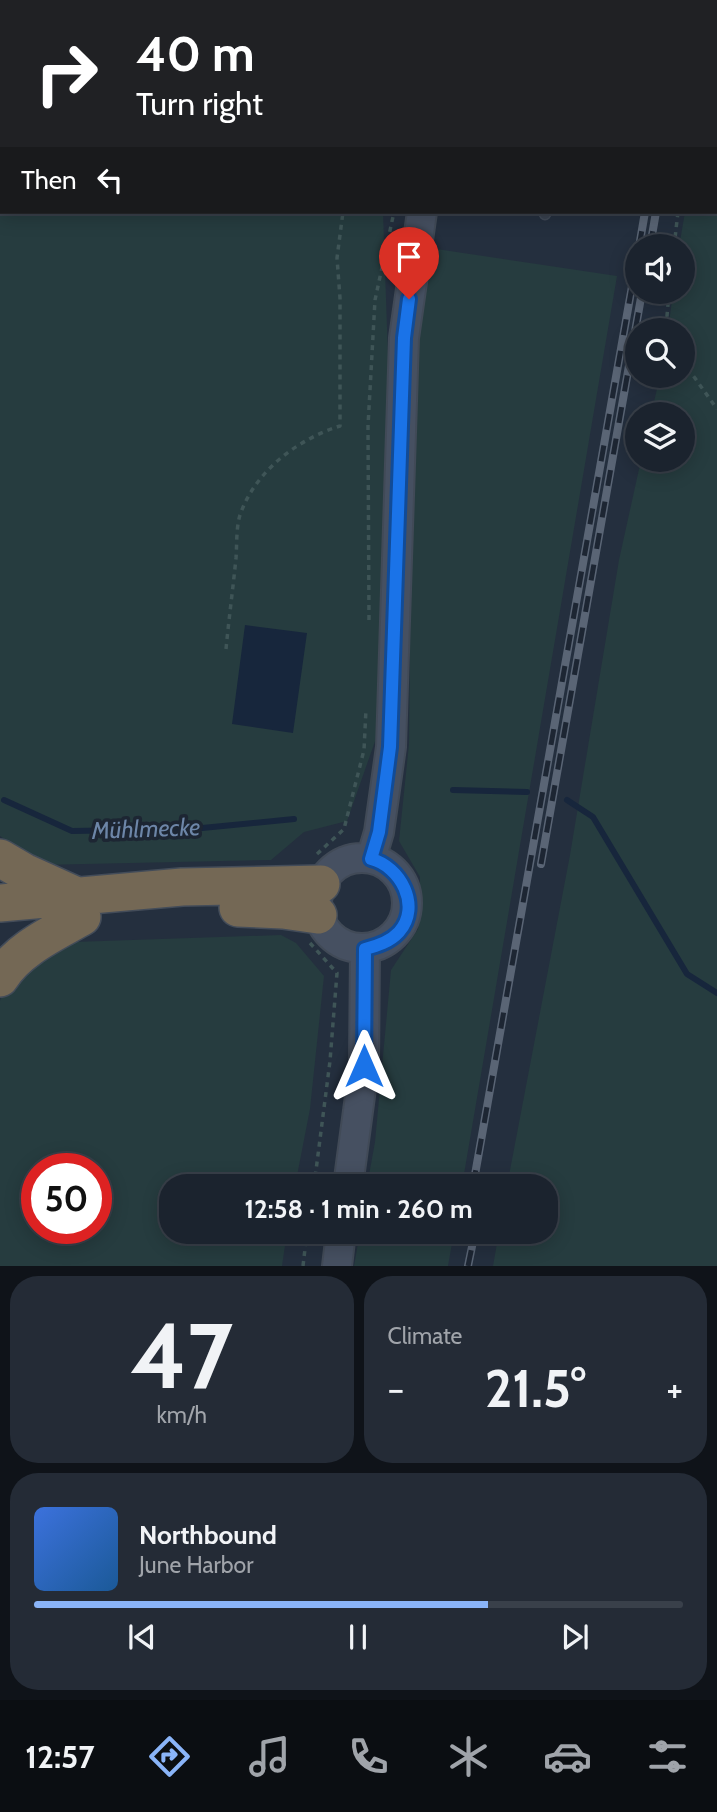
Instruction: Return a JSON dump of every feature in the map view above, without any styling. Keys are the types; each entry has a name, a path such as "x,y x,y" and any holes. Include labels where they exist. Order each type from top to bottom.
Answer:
{"highway":[{"path":"0,858 80,906"},
{"path":"0,925 80,906 182,887 309,891"},
{"path":"0,903 80,906"},
{"path":"0,978 16,960 80,906"}],"main road":[{"path":"371,859 379,832 390,747 404,338 422,214"},
{"path":"355,857 371,859 382,861 399,877 407,892 408,913 400,931 383,944 365,949 344,946 324,928 309,891 342,863 355,857"},
{"path":"350,1174 364,1066 365,949"},
{"path":"337,1266 340,1244"}],"path":[{"path":"226,649 240,517 250,494 269,468 293,449 320,432 340,425 340,298 337,258 343,214"},
{"path":"369,627 368,426 375,300 394,214"},
{"path":"675,234 678,214"},
{"path":"695,378 717,409"},
{"path":"316,1174 330,1061 337,973 303,935 283,923 309,891 327,848 344,828 363,750 366,709"},
{"path":"303,1266 306,1244"}],"green space":[{"path":"0,214 383,214 391,443 379,730 347,821 304,832 271,860 39,865 0,836"},
{"path":"685,214 717,214 717,1266 493,1266 497,1244 558,1244 558,1174 509,1174 570,855 619,560 638,472 695,472 695,402 654,402 657,388 695,388 695,318 670,318 671,304 695,304 695,234 681,234"},
{"path":"423,247 617,276 464,1174 369,1174 375,1142 391,970 418,929 420,877 399,841 409,744 413,333"},
{"path":"281,935 296,943 324,976 310,1109 297,1174 159,1174 159,1244 285,1244 282,1266 0,1266 0,1001 4,986 30,959 74,942"},
{"path":"358,1244 452,1244 448,1266 354,1266"}],"water":[{"path":"245,625 307,633 293,733 232,724"}],"waterway":[{"name":"Mühlmecke","path":"453,790 527,792"},
{"name":"Mühlmecke","path":"4,800 72,831 192,829 294,819"},
{"path":"567,800 593,817 687,974 717,993"}],"railway":[{"path":"641,234 645,214"},
{"path":"652,234 656,214"},
{"path":"475,1174 629,304"},
{"path":"541,864 640,304"},
{"path":"468,1266 473,1244"}],"route":[{"path":"364,1066 365,949 383,944 400,931 408,913 407,892 399,877 382,861 371,859 379,832 390,747 404,338 409,299"}]}
